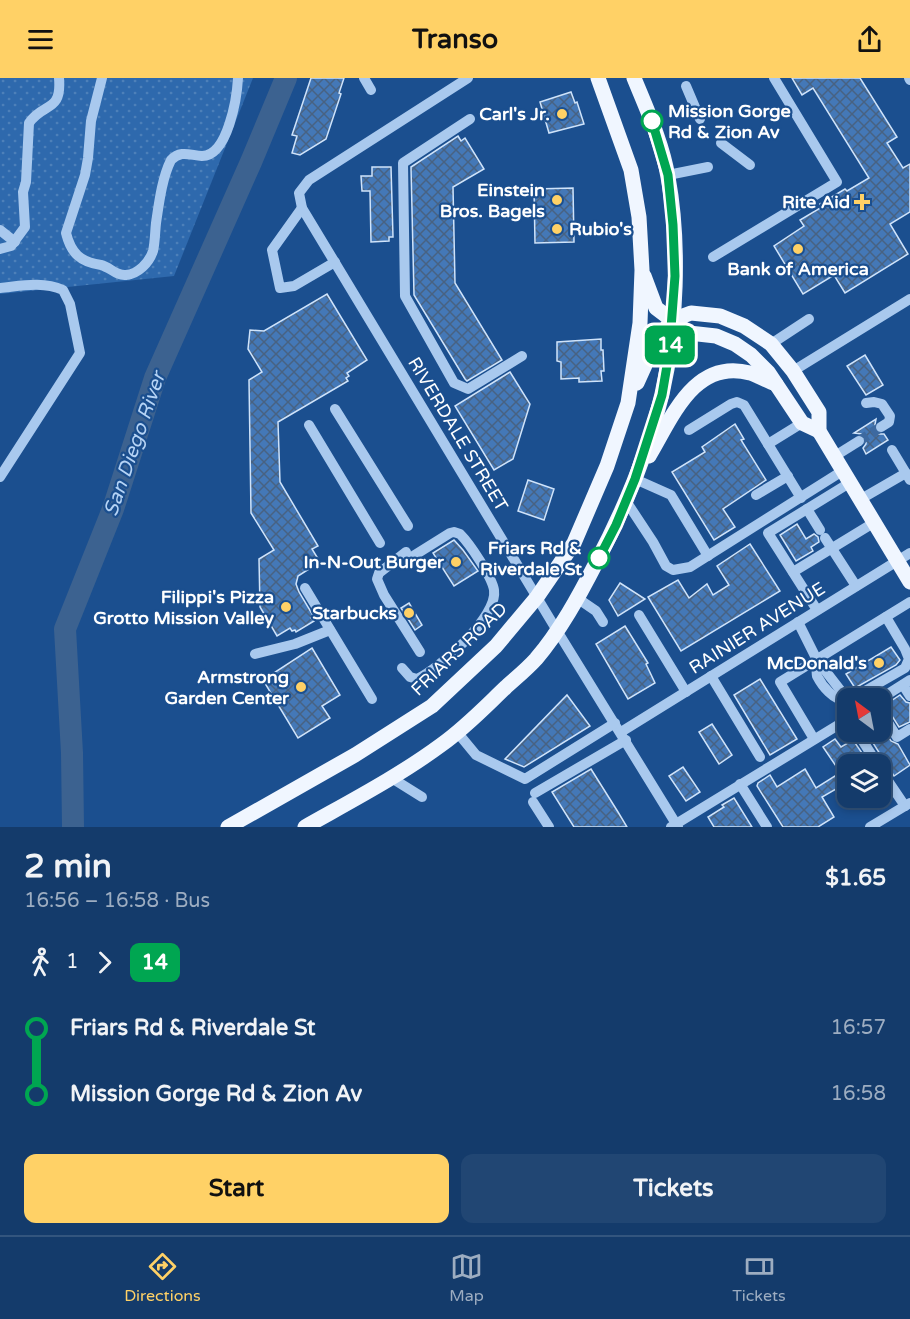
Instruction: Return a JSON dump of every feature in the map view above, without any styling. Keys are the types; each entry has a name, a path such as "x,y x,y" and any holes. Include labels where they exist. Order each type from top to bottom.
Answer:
{"main road":[{"path":"598,78 631,170 639,217 642,270 656,308 689,333 716,336 735,344 751,355 768,372 802,423 819,430"},
{"path":"305,827 441,745 478,714 536,659 577,598 616,525 635,479 662,395 675,276 668,175 639,80"},
{"name":"FRIARS ROAD","path":"228,827 355,755 432,706 496,646 537,597 574,543 607,466 628,403 640,323 642,270"},
{"path":"628,403 656,341 672,320 691,313 720,316 744,326 771,344 793,371 819,412 819,430 875,522 904,557 910,582"},
{"path":"635,479 684,397 706,378 725,372 750,373 776,384"}],"street":[{"path":"0,249 11,246 23,232 25,222 23,192 26,182 29,123 54,103 60,95 59,78"},
{"path":"102,78 91,121 85,175 66,233 75,254 82,260 107,266 118,274 125,275 136,272 144,266 153,252 156,220 167,166 171,160 183,153 203,156 210,154 221,144 226,135 237,97 238,78"},
{"path":"364,78 371,90"},
{"path":"335,262 294,286 280,288 272,250 302,208 299,193 309,180 468,78"},
{"path":"713,257 837,182 774,78"},
{"path":"686,86 700,118"},
{"path":"470,119 403,163 405,296 454,383 468,389 522,356"},
{"path":"721,142 750,165"},
{"path":"668,175 708,167"},
{"name":"RIVERDALE STREET","path":"302,208 675,826"},
{"path":"0,230 15,242"},
{"path":"0,288 37,284 51,285 63,290 70,304 80,353 0,477"},
{"path":"793,371 910,299"},
{"path":"771,344 809,320"},
{"path":"689,430 737,402 748,409 801,498"},
{"path":"866,403 882,404 890,416 889,422 880,427"},
{"path":"335,409 408,526"},
{"path":"768,444 802,423"},
{"path":"309,425 380,543"},
{"path":"835,456 859,441"},
{"path":"861,500 908,477 892,450"},
{"path":"756,495 788,476"},
{"path":"626,501 666,566 673,570 690,567 801,498 848,476"},
{"path":"817,610 768,533 807,509 848,476"},
{"path":"635,479 671,495 708,556"},
{"path":"807,509 856,586"},
{"path":"793,572 875,522"},
{"path":"402,668 410,677 417,679 426,675 453,653 484,620 493,600 495,591 490,578 460,534 450,533 379,573 377,579 384,595 420,652"},
{"name":"RAINIER AVENUE","path":"620,732 904,557"},
{"path":"305,588 372,699"},
{"path":"577,598 596,611 603,622"},
{"path":"814,739 780,682 910,602"},
{"path":"639,615 686,692"},
{"path":"870,688 908,667 908,653 886,617"},
{"path":"798,622 817,660 839,688"},
{"path":"255,654 295,644 330,630"},
{"path":"711,676 760,757"},
{"path":"891,692 906,682 910,696"},
{"path":"675,826 837,725"},
{"path":"891,727 897,737 910,729"},
{"path":"457,732 476,755 525,779 620,732"},
{"path":"549,827 534,797 591,759 620,732"},
{"path":"390,777 422,797"},
{"path":"870,827 907,805 891,783"},
{"path":"740,784 767,827"}],"shaded area":[{"path":"0,78 253,78 174,276 0,294"}],"building":[{"path":"311,78 344,78 326,139 300,155 292,153 297,136 292,135"},
{"path":"792,78 860,78 897,137 887,143 903,168 910,164 910,212 890,224 908,254 845,293 834,275 803,294 774,246 804,226 800,220 822,207 820,204 869,178 813,88 802,95"},
{"name":"Carl's Jr.","path":"571,92 584,124 549,133 540,102"},
{"path":"458,136 461,141 465,138 484,169 453,187 455,283 502,360 467,381 414,295 411,167"},
{"path":"372,167 391,167 393,237 389,237 389,241 371,242 370,191 362,191 361,176 372,176"},
{"path":"573,188 574,242 535,243 534,189"},
{"path":"327,294 367,360 347,373 348,381 278,422 280,482 318,546 312,549 320,562 298,576 296,584 314,621 296,632 290,628 277,636 260,607 259,559 274,550 251,513 249,380 262,372 248,349 250,330 264,331"},
{"path":"601,339 604,371 601,371 602,381 579,382 579,378 561,379 561,362 557,361 557,342"},
{"path":"865,355 883,385 866,395 847,366"},
{"path":"510,372 530,404 513,459 494,470 455,406"},
{"path":"876,419 874,430 878,434 884,434 888,440 866,454 863,448 866,438 862,434 854,433"},
{"path":"735,424 744,439 741,440 766,480 723,509 735,527 714,540 672,472 705,452 702,447"},
{"path":"528,480 554,489 544,520 518,511"},
{"path":"797,524 806,539 814,534 818,537 819,542 811,547 813,551 796,561 780,535"},
{"name":"In-N-Out Burger","path":"454,540 478,571 454,586 433,553"},
{"path":"750,544 780,591 681,651 648,597 678,580 689,598 707,584 713,595 729,585 717,566"},
{"path":"620,583 645,599 618,616 609,600"},
{"name":"Starbucks","path":"409,603 422,625 415,630 401,608"},
{"path":"625,626 648,663 646,664 655,683 628,699 596,644"},
{"path":"891,647 900,660 896,665 855,688 846,674"},
{"name":"Armstrong Garden Center","path":"312,648 340,695 322,706 330,718 298,738 263,680"},
{"path":"760,679 797,739 770,755 734,695"},
{"path":"567,695 590,726 524,767 505,759"},
{"path":"900,695 910,703 910,722 899,727 891,714 891,701"},
{"path":"712,724 732,755 719,764 699,732"},
{"path":"835,739 841,747 854,742 862,753 837,754 837,768 823,747"},
{"path":"891,741 898,744 910,765 894,776 891,771 891,754 880,754 872,742"},
{"path":"683,767 700,792 686,801 669,776"},
{"path":"591,769 627,827 574,827 552,792"},
{"path":"805,769 816,788 837,775 837,788 822,797 834,817 818,827 783,827 757,786 770,775 777,787"},
{"path":"734,798 752,827 714,827 708,817"}],"waterway":[{"name":"San Diego River","path":"73,827 72,753 65,629 113,509 155,378 286,78"}],"tunnel":[{"path":"859,441 881,427"}],"bus line":[{"name":"14","path":"599,558 635,479 662,395 669,354 675,276 673,225 668,175 652,121"}],"place":[{"name":"Carl's Jr.","path":"562,114"},
{"name":"Mission Gorge Rd & Zion Av","path":"652,121"},
{"name":"Einstein Bros. Bagels","path":"557,200"},
{"name":"Rite Aid","path":"862,202"},
{"name":"Rubio's","path":"557,229"},
{"name":"Bank of America","path":"798,249"},
{"name":"Friars Rd & Riverdale St","path":"599,558"},
{"name":"In-N-Out Burger","path":"456,562"},
{"name":"Filippi's Pizza Grotto Mission Valley","path":"286,607"},
{"name":"Starbucks","path":"409,613"},
{"name":"McDonald's","path":"879,663"},
{"name":"Armstrong Garden Center","path":"301,687"}]}
